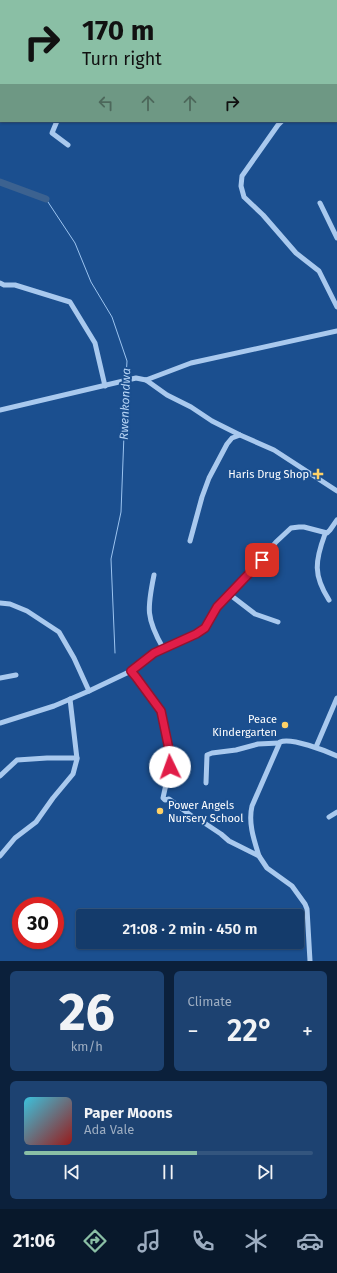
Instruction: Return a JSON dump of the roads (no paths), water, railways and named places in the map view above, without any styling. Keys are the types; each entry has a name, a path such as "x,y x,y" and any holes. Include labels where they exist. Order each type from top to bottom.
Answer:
{"street":[{"path":"57,122 52,133 68,145"},
{"path":"281,122 242,176 241,186 244,197 263,215 296,254 319,272 337,307"},
{"path":"320,204 337,238"},
{"path":"0,283 4,285 15,285 70,302 97,346 105,386"},
{"path":"146,380 191,363 337,331"},
{"path":"0,410 136,378 146,380 167,395 240,435 274,450 337,491"},
{"path":"190,541 208,478 227,444 232,438 240,435"},
{"path":"329,600 320,582 317,565 318,553 325,534 337,520"},
{"path":"0,723 16,717 38,712 89,691 131,671 154,653 196,634 205,628 217,607 253,570 276,542 291,528 299,527 325,534"},
{"path":"154,575 150,598 150,620 164,648"},
{"path":"229,594 256,614 278,622"},
{"path":"0,603 10,604 27,611 59,632 74,658 89,691"},
{"path":"131,671 161,711 163,718 170,754 172,757 163,798 165,800 169,799 196,820 206,824 230,842 259,856"},
{"path":"0,678 16,676"},
{"path":"316,747 337,698"},
{"path":"0,856 15,838 36,822 52,798 71,777 76,766 77,758 70,699"},
{"path":"206,783 207,755 212,753 236,750 258,744 279,744 286,741 316,747 337,756"},
{"path":"279,744 252,806 250,815 251,826 259,856 267,868 292,886 305,904 308,912 310,961"},
{"path":"0,776 17,760 77,758"},
{"path":"329,817 337,812"}],"waterway":[{"name":"Rwenkondwa","path":"0,182 46,199"},
{"name":"Rwenkondwa","path":"46,199 75,243 91,282 112,317 127,361 126,378"},
{"name":"Rwenkondwa","path":"115,653 111,559 121,512 126,383"}],"place":[{"name":"Haris Drug Shop","path":"318,474"},
{"name":"Peace Kindergarten","path":"285,725"},
{"name":"Power Angels Nursery School","path":"160,811"}]}
